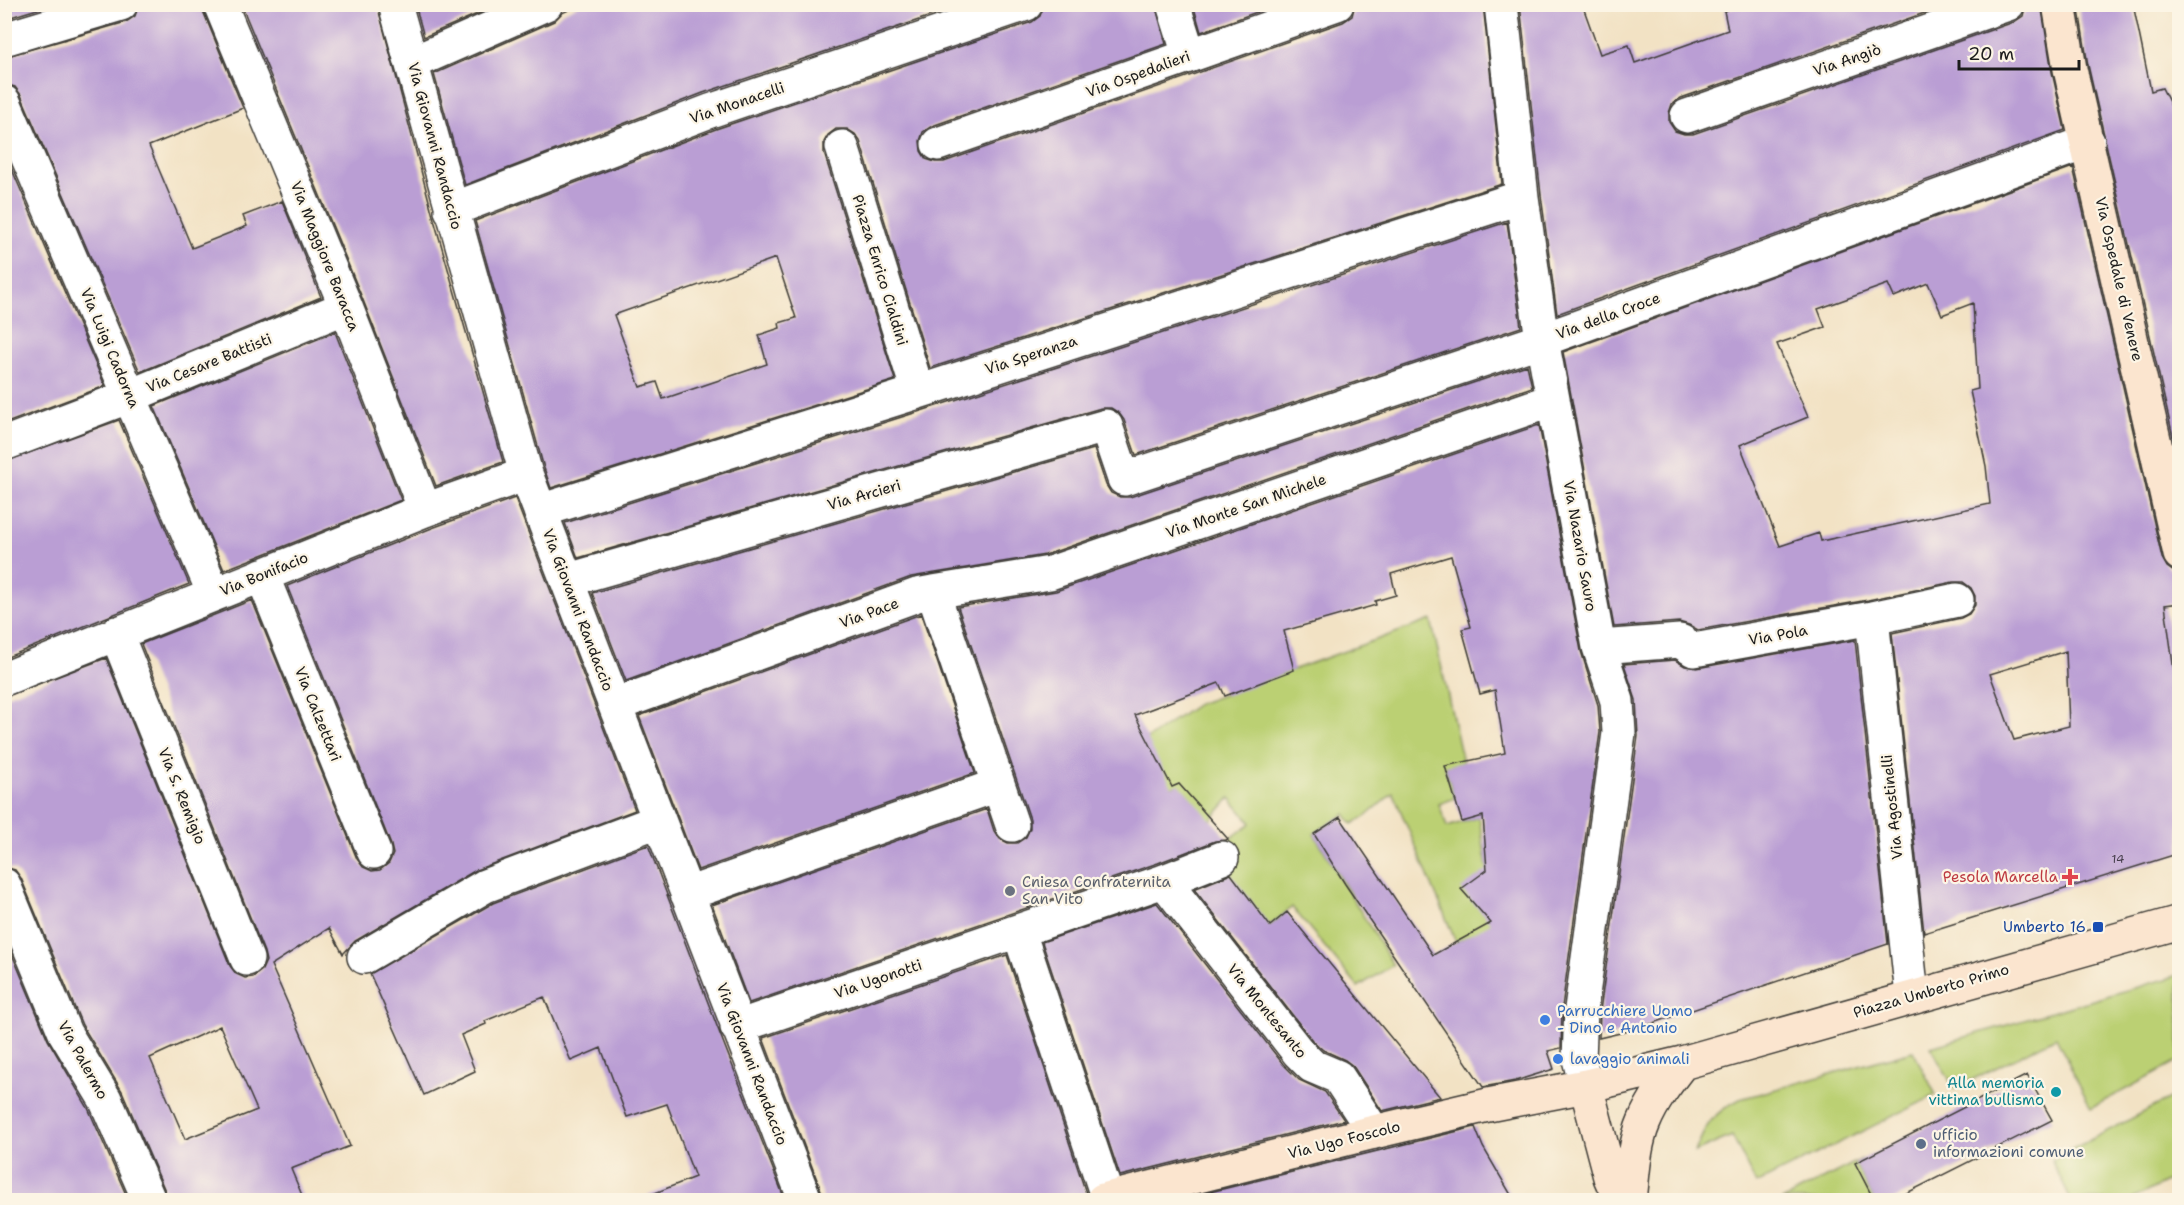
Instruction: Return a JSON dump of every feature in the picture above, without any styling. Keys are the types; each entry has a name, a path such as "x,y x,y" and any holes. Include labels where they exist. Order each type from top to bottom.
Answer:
{"street":[{"name":"Via Maggiore Baracca","path":"220,4 346,307 425,510"},
{"name":"Via Giovanni Randaccio","path":"395,4 526,474 805,1200"},
{"path":"412,63 546,4"},
{"name":"Via Monacelli","path":"452,210 710,111 1026,4"},
{"path":"1173,4 1189,55"},
{"name":"Via Ospedalieri","path":"938,144 1337,4"},
{"name":"Via Nazario Sauro","path":"1501,4 1522,197 1542,340 1599,647 1617,701 1619,733 1581,1009 1579,1059 1586,1086"},
{"name":"Via Angiò","path":"1687,116 2008,4"},
{"name":"Via Ospedale di Venere","path":"2058,4 2070,69 2180,554"},
{"path":"4,39 120,5"},
{"name":"Via Luigi Cadorna","path":"4,102 214,594"},
{"name":"Via della Croce","path":"1124,480 1542,340 2088,142"},
{"name":"Piazza Enrico Cialdini","path":"842,147 918,392"},
{"name":"Via Speranza","path":"540,511 1522,197"},
{"name":"Via Cesare Battisti","path":"4,444 130,396 346,307"},
{"name":"Via Monte San Michele","path":"933,592 1050,573 1553,400"},
{"name":"Via Arcieri","path":"568,580 1106,426 1124,480"},
{"name":"Via Bonifacio","path":"4,680 425,510 526,474"},
{"name":"Via Calzettari","path":"262,575 374,852"},
{"path":"933,592 1012,825"},
{"name":"Via Pace","path":"615,705 917,595 933,592"},
{"name":"Via Pola","path":"1599,647 1680,641 1694,650 1872,618 1957,600"},
{"name":"Via Agostinelli","path":"1872,618 1912,996"},
{"name":"Via S. Remigio","path":"116,633 247,959"},
{"path":"687,894 998,785"},
{"path":"364,957 484,886 658,821"},
{"name":"Via Ugonotti","path":"737,1027 1019,932 1222,858"},
{"name":"Via Montesanto","path":"1164,881 1298,1052 1312,1066 1338,1077 1374,1132"},
{"name":"Via Palermo","path":"4,885 65,1033 105,1099 149,1200"},
{"name":"Piazza Umberto Primo","path":"1586,1086 1682,1063 1912,996 2180,922"},
{"path":"1019,932 1106,1200"},
{"path":"1630,1200 1643,1123 1662,1089 1682,1063"},
{"path":"1586,1086 1610,1177 1620,1200"},
{"name":"Via Ugo Foscolo","path":"1106,1200 1374,1132 1586,1086"}],"green space":[{"path":"1431,620 1463,763 1445,767 1455,798 1439,804 1447,827 1479,817 1497,930 1472,935 1456,942 1393,793 1365,817 1352,824 1345,814 1314,834 1393,965 1358,987 1292,907 1270,926 1231,900 1213,878 1238,859 1226,842 1251,823 1230,798 1210,821 1179,785 1152,792 1141,743 1198,704"},
{"path":"2179,975 2179,1061 2091,1108 2056,1037 1954,1089 1931,1047"},
{"path":"1913,1051 1936,1095 1756,1184 1732,1136 1695,1152 1712,1120 1723,1109 1740,1099"},
{"path":"2179,1094 2179,1175 2131,1200 2071,1200 2051,1160"},
{"path":"1862,1159 1855,1163 1874,1200 1782,1200"}],"building":[{"path":"4,4 54,4 4,19"},
{"path":"139,4 202,4 243,108 149,146 192,248 247,226 243,216 282,201 321,297 140,372 21,95 15,87 4,84 4,57 126,22 135,16"},
{"path":"241,4 377,4 433,216 503,462 436,486 363,300"},
{"path":"415,4 490,4 491,8 424,37"},
{"path":"581,4 966,4 703,93 465,185 434,74 554,21 562,13"},
{"path":"1044,4 1155,4 1166,44 932,126 923,132 920,141 921,151 926,159 944,162 1343,22 1352,16 1355,4 1483,4 1502,184 930,368 860,141 847,129 836,129 828,135 824,142 824,153 895,380 551,488 475,221 716,129 1032,22 1040,16","holes":["776,258 796,318 779,323 780,328 759,335 767,364 663,399 657,382 640,387 614,315"]},
{"path":"1193,4 1279,4 1201,32"},
{"path":"1520,4 1582,4 1600,54 1629,45 1635,63 1728,30 1724,11 1743,4 1950,4 1681,98 1672,104 1669,122 1675,131 1693,134 2014,22 2023,16 2026,4 2041,4 2052,72 2065,130 1557,314"},
{"path":"2078,4 2133,4 2151,91 2162,88 2180,124 2180,467 2088,65"},
{"path":"4,151 105,386 4,424"},
{"path":"2073,167 2162,558 2167,567 2174,572 2180,572 2180,603 2165,605 2180,716 2180,853 1924,933 1892,633 1961,618 1969,614 1975,605 1975,596 1971,588 1963,582 1953,582 1868,600 1698,630 1679,622 1614,627 1563,352","holes":["1928,283 1942,315 1973,303 1978,389 1970,391 1986,466 1990,504 1821,541 1819,533 1780,546 1740,445 1808,417 1777,344 1825,327 1818,309 1888,284 1894,297","2066,651 2069,726 2014,740 1990,674"]},
{"path":"1507,222 1521,327 1136,455 1124,420 1119,413 1111,408 1101,408 578,558 565,523 924,410"},
{"path":"335,332 401,500 224,570 154,406"},
{"path":"1527,365 1532,387 1045,555 911,577 626,681 592,593 1094,449 1111,493 1120,497 1130,497"},
{"path":"119,420 189,584 5,658 4,462"},
{"path":"1539,425 1581,651 1598,705 1600,732 1562,1007 1561,1048 1548,1051 1554,1069 1515,1081 1483,1087 1345,884 1314,834 1340,817 1433,955 1491,923 1461,889 1487,870 1483,816 1462,822 1445,766 1505,753 1495,690 1480,694 1462,629 1471,627 1451,556 1391,574 1396,595 1375,601 1376,605 1284,631 1294,670 1225,696 1219,683 1135,715 1172,787 1179,784 1228,839 1215,841 1158,863 749,1003 712,905 987,809 994,831 1000,839 1008,843 1017,843 1026,837 1030,828 1030,819 958,607 1056,591"},
{"path":"515,498 635,810 476,870 355,941 343,954 329,928 271,965 350,1146 291,1169 304,1200 167,1200 122,1091 82,1025 21,878 15,870 4,867 4,697 106,658 230,966 236,974 245,978 253,977 262,970 266,961 264,952 141,644 252,600 357,859 363,867 372,871 380,870 389,863 393,854 391,845 287,586 432,528","holes":["220,1026 257,1110 185,1139 150,1058"]},
{"path":"921,614 975,773 698,870 639,716"},
{"path":"1855,640 1888,944 1633,1030 1599,1038 1600,1011 1638,736 1636,700 1624,664 1675,660 1685,666 1697,668"},
{"path":"648,845 785,1200 641,1200 695,1177 667,1104 627,1117 601,1048 571,1061 544,997 485,1021 486,1024 461,1035 475,1071 424,1095 370,974 493,903"},
{"path":"1231,874 1270,926 1287,912 1440,1097 1382,1111 1353,1066 1323,1050 1312,1040 1194,889"},
{"path":"1157,903 1283,1064 1299,1080 1325,1092 1344,1120 1120,1176 1042,942"},
{"path":"4,935 48,1040 88,1108 128,1199 4,1200"},
{"path":"1007,955 1086,1193 1085,1200 823,1200 763,1038"},
{"path":"2027,1075 2052,1120 1893,1200 1874,1200 1855,1163"},
{"path":"1475,1127 1483,1147 1514,1200 1178,1200"}],"place":[{"name":"Pesola Marcella","path":"2070,877"},
{"name":"Cniesa Confraternita San Vito","path":"1010,891"},
{"name":"Umberto 16","path":"2098,927"},
{"name":"Parrucchiere Uomo - Dino e Antonio","path":"1545,1020"},
{"name":"lavaggio animali","path":"1558,1059"},
{"name":"Alla memoria vittima bullismo","path":"2056,1092"},
{"name":"ufficio informazioni comune","path":"1921,1144"}]}
